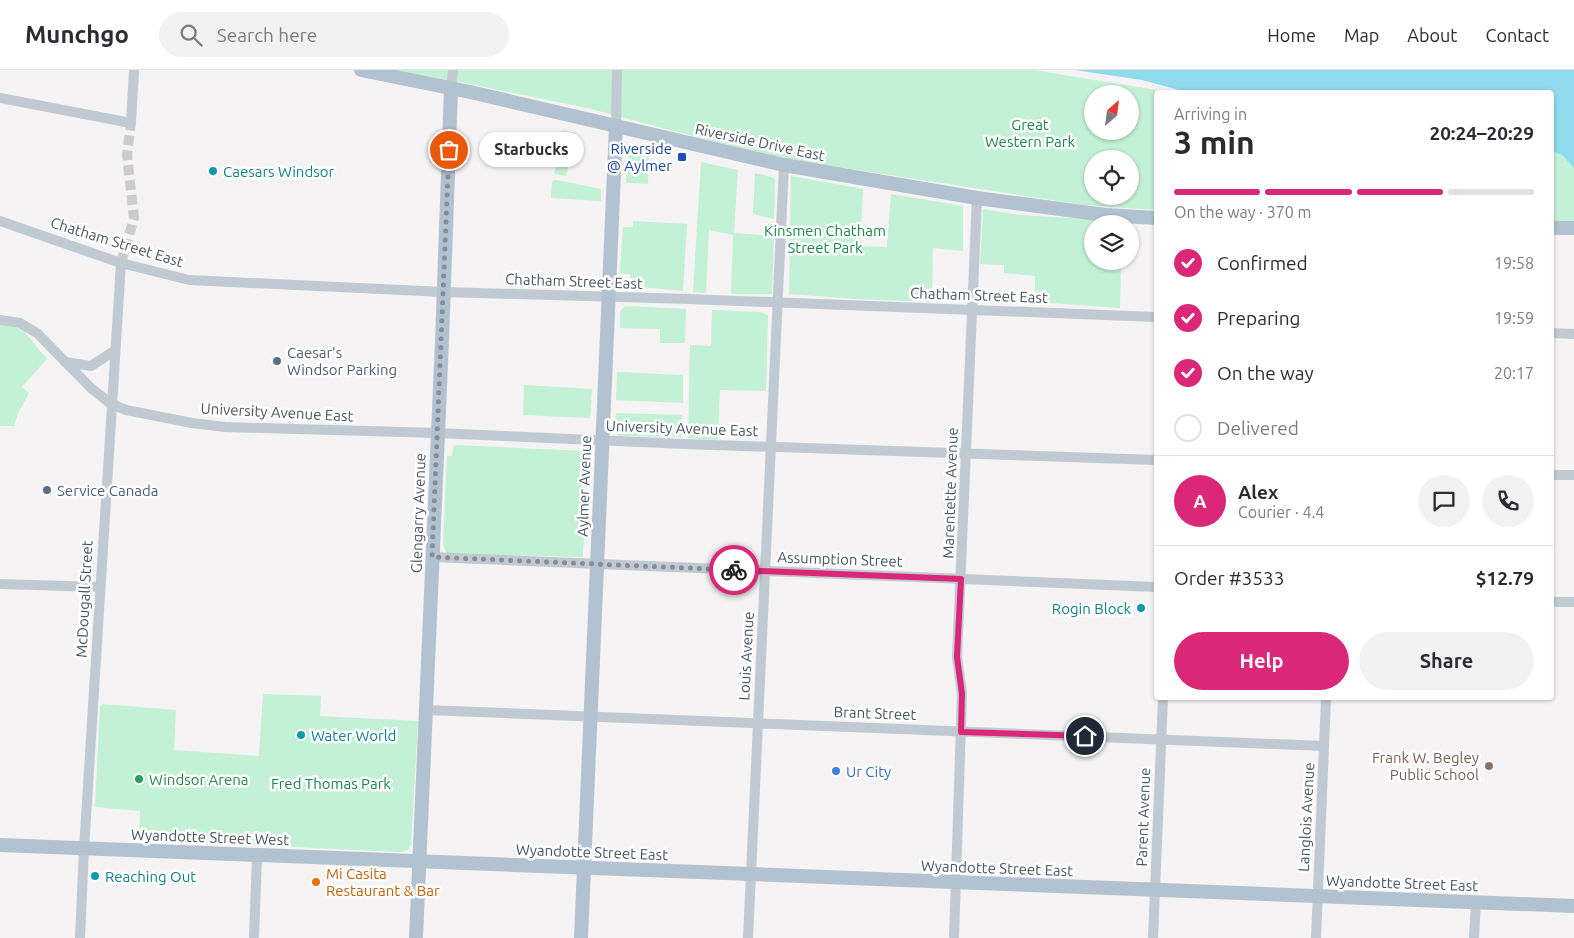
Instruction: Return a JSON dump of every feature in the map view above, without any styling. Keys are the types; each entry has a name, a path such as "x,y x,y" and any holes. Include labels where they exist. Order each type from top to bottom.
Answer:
{"main road":[{"name":"Riverside Drive East","path":"361,70 784,165 977,198 1105,215 1154,218"},
{"name":"Glengarry Avenue","path":"416,938 451,89"},
{"name":"Aylmer Avenue","path":"581,938 616,126"},
{"path":"1554,228 1574,228"},
{"name":"Wyandotte Street West","path":"0,845 419,862"},
{"name":"Wyandotte Street East","path":"419,862 1574,906"}],"street":[{"path":"0,98 131,123 134,70"},
{"path":"451,89 453,70"},
{"path":"616,126 617,70"},
{"name":"Louis Avenue","path":"748,938 784,165"},
{"name":"Marentette Avenue","path":"954,938 962,694 957,657 977,198"},
{"name":"Chatham Street East","path":"0,221 121,263 189,280 444,292 778,302 1154,318"},
{"name":"McDougall Street","path":"80,938 114,351 121,263"},
{"name":"University Avenue East","path":"0,320 20,323 37,333 90,388 111,404 126,410 192,423 225,427 438,433 1154,460"},
{"path":"1554,333 1574,334"},
{"path":"65,362 91,366 114,351"},
{"path":"1554,474 1574,475"},
{"name":"Assumption Street","path":"432,557 1154,587"},
{"path":"0,584 100,587"},
{"path":"1554,602 1574,602"},
{"name":"Parent Avenue","path":"1153,938 1163,700"},
{"name":"Langlois Avenue","path":"1316,938 1326,700"},
{"name":"Brant Street","path":"426,710 1324,746"},
{"path":"254,938 258,856"},
{"path":"1474,938 1476,902"}],"green space":[{"name":"Great Western Park","path":"388,70 1034,70 1126,85 1084,85 1084,140 1139,140 1139,87 1157,90 1154,90 1154,210 1084,205 793,160 587,108 465,83"},
{"path":"563,130 576,133 566,176 554,174"},
{"path":"633,147 649,150 648,184 626,183 628,154"},
{"path":"1554,152 1562,155 1574,168 1574,223 1554,224"},
{"path":"701,162 738,170 734,233 774,236 772,294 731,294 733,235 709,230 706,293 693,292"},
{"path":"755,173 772,177 775,180 774,219 753,214"},
{"name":"Kinsmen Chatham Street Park","path":"791,176 863,189 860,246 887,247 891,194 963,206 963,251 933,248 932,302 789,294"},
{"path":"554,180 601,189 601,201 551,198 552,182"},
{"path":"983,209 1020,215 1084,219 1084,270 1121,270 1120,308 1035,302 1035,276 1004,273 1004,265 980,264"},
{"path":"633,221 687,224 683,291 630,286 631,275 620,273 623,227 633,227"},
{"path":"625,306 686,309 685,343 660,343 660,329 620,328 620,311"},
{"path":"712,310 762,312 768,316 766,391 720,390 718,440 688,438 690,345 711,346"},
{"path":"0,325 22,329 47,359 22,387 29,393 18,413 14,426 0,426"},
{"path":"617,372 683,375 683,403 616,400"},
{"path":"524,385 592,389 590,418 523,415"},
{"path":"616,413 682,415 681,437 618,436 615,431"},
{"path":"455,445 588,452 583,557 449,554 446,552 443,544 447,456 452,456"},
{"name":"Fred Thomas Park","path":"263,694 321,696 320,716 418,721 411,845 408,850 401,852 139,840 140,811 95,807 100,706 102,704 176,710 174,750 259,756"}],"water":[{"path":"1075,70 1574,70 1574,168 1562,155 1554,152 1554,90 1179,90 1142,80"}],"tunnel":[{"path":"121,263 134,218 127,155 131,123"}],"way so far":[{"path":"449,150 432,557 734,570"}],"place":[{"name":"Starbucks","path":"449,150"},
{"name":"Riverside @ Aylmer","path":"682,157"},
{"name":"Caesars Windsor","path":"213,171"},
{"name":"Caesar's Windsor Parking","path":"277,361"},
{"name":"Service Canada","path":"47,490"},
{"name":"Rogin Block","path":"1141,608"},
{"name":"Water World","path":"301,735"},
{"name":"Frank W. Begley Public School","path":"1489,766"},
{"name":"Ur City","path":"836,771"},
{"name":"Windsor Arena","path":"139,779"},
{"name":"Reaching Out","path":"95,876"},
{"name":"Mi Casita Restaurant & Bar","path":"316,882"}],"route":[{"path":"734,570 961,579 957,657 962,694 961,732 1085,736"}]}
